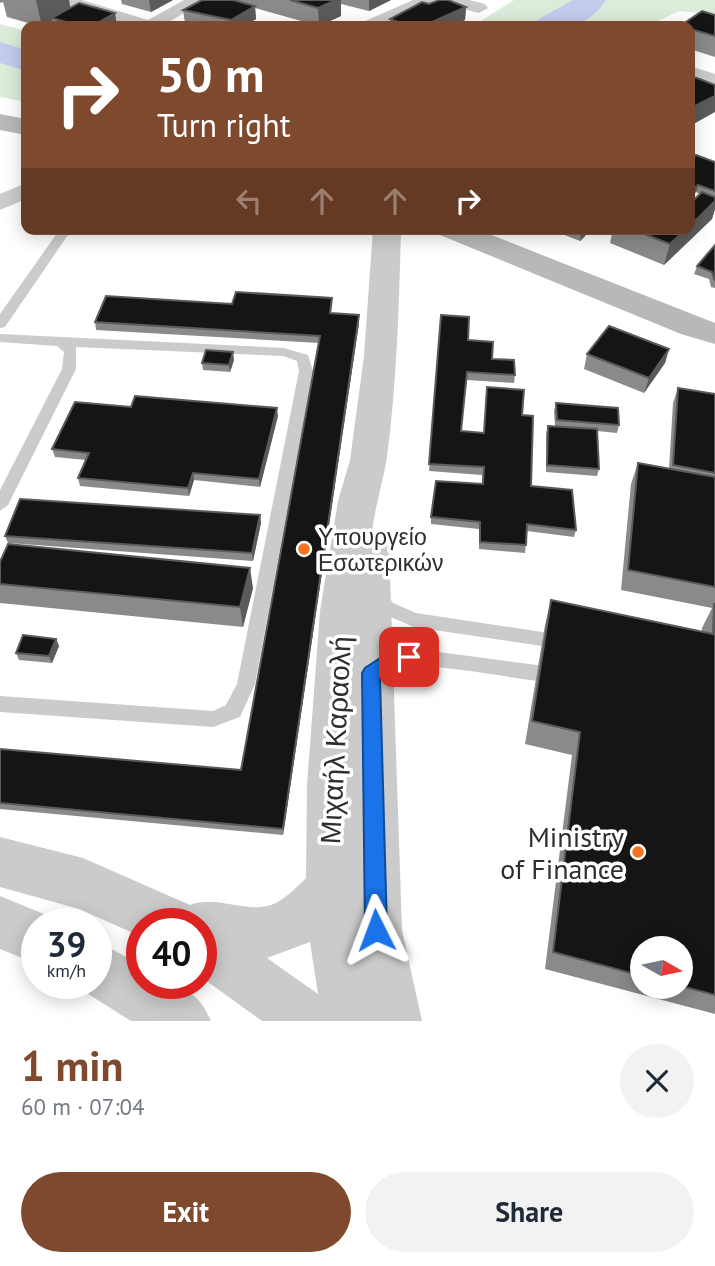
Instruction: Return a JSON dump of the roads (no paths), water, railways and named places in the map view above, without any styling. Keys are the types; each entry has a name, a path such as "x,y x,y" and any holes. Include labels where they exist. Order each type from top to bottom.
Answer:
{"main road":[{"path":"0,110 21,114"},
{"path":"0,122 21,126"},
{"path":"465,235 715,334"},
{"path":"502,235 715,323"}],"street":[{"path":"64,0 133,21"},
{"path":"159,21 197,0"},
{"path":"383,21 426,0"},
{"path":"449,0 479,8"},
{"path":"0,203 21,192"},
{"name":"Μιχαήλ Καραολή","path":"387,235 381,356 368,460 376,930 394,1021"},
{"name":"Μιχαήλ Καραολή","path":"349,1021 340,970 332,889 331,785 341,611 356,500 368,460"},
{"path":"0,862 83,884 135,908"},
{"path":"217,935 285,928 332,889"},
{"path":"0,922 21,931"},
{"path":"217,952 309,1021"},
{"path":"217,961 267,1021"},
{"path":"112,978 183,1021"}],"lane":[{"path":"0,324 62,235"},
{"path":"0,338 285,352 303,358 306,371 246,684 233,711 213,719 0,704"},
{"path":"0,505 69,369 71,350 60,342"},
{"path":"370,585 387,608 414,620 542,639"},
{"path":"371,673 394,657 424,658 537,673"}],"waterway":[{"path":"560,21 578,12 591,0"},
{"path":"0,52 21,59"}],"place":[{"name":"Υπουργείο Εσωτερικών","path":"304,549"},
{"name":"Ministry of Finance","path":"638,852"}]}
